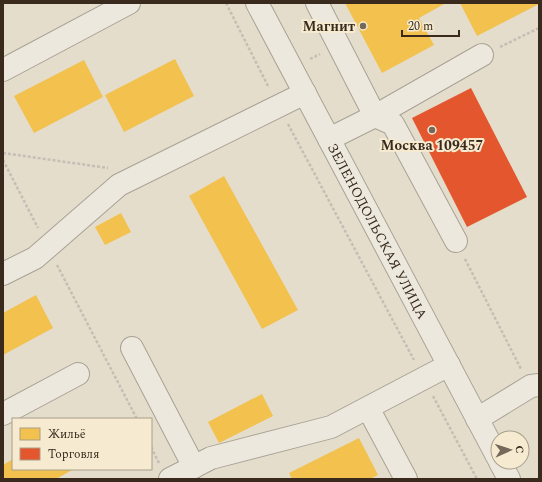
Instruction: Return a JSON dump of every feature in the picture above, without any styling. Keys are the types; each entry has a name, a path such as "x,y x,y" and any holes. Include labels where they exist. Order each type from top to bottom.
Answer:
{"street":[{"path":"3,70 129,3"},
{"name":"ЗЕЛЕНОДОЛЬСКАЯ УЛИЦА","path":"257,3 490,443"},
{"path":"317,3 375,116 393,124 456,241"},
{"path":"329,139 375,116 482,56"},
{"path":"3,274 35,258 119,185 274,97 305,93"},
{"path":"132,348 194,467"},
{"path":"170,479 211,458 331,427 449,365"},
{"path":"3,414 78,374"},
{"path":"477,419 535,386"},
{"path":"368,408 406,479"},
{"path":"504,470 509,479"}],"path":[{"path":"226,3 274,97 477,479"},
{"path":"482,56 539,28"},
{"path":"273,82 274,97"},
{"path":"262,91 274,97"},
{"path":"3,153 111,168"},
{"path":"3,160 135,418"},
{"path":"456,241 535,386"}],"building: Жильё":[{"path":"345,3 446,3 419,18 434,45 382,73"},
{"path":"460,3 539,3 539,4 477,36"},
{"path":"175,59 194,96 124,132 105,95"},
{"path":"84,60 103,97 34,133 14,96"},
{"path":"224,176 298,310 262,329 189,196"},
{"path":"121,213 131,232 105,245 95,227"},
{"path":"36,295 53,328 3,355 3,313"},
{"path":"262,394 273,416 219,443 208,422"},
{"path":"359,438 378,475 370,479 292,479 289,473"},
{"path":"12,460 12,470 72,470 56,479 3,479 3,465"}],"building: Торговля":[{"path":"471,88 527,197 467,227 412,118"}],"place":[{"name":"Магнит","path":"363,26"},
{"name":"Москва 109457","path":"432,130"}]}
